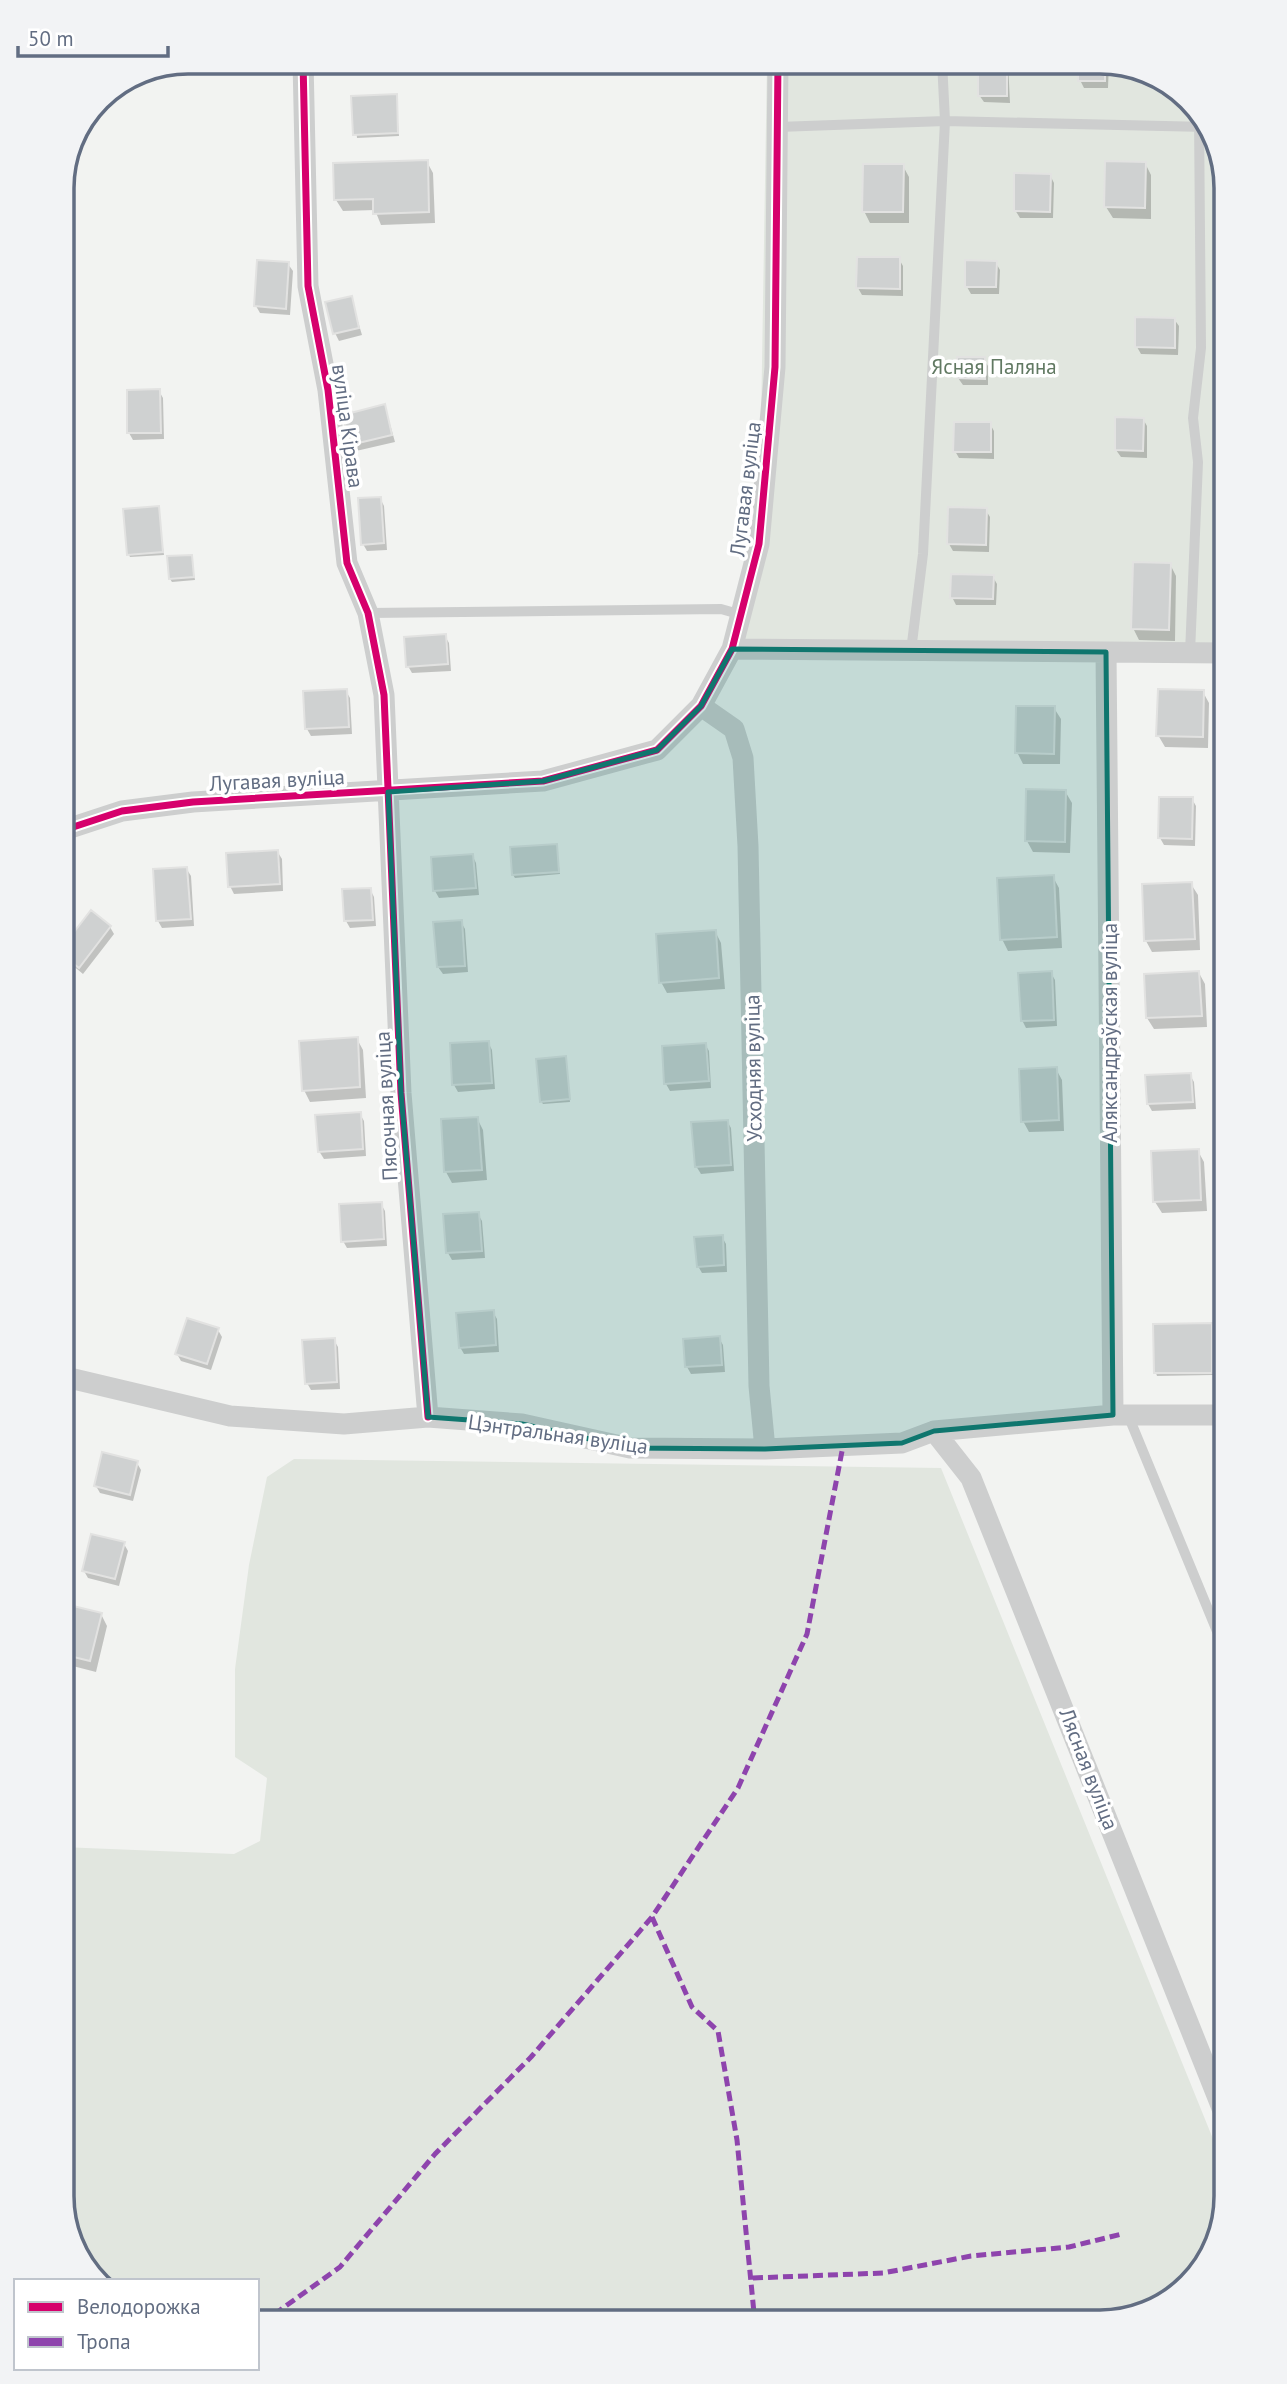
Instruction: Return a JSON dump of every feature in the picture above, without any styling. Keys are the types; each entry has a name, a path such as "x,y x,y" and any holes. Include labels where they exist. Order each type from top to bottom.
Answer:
{"street":[{"name":"вуліца Кірава","path":"303,74 307,286 328,390 347,563 368,613 384,695 388,792"},
{"name":"Лугавая вуліца","path":"74,827 122,811 158,807 542,781 657,750 701,706 732,649 759,544 775,367 778,74"},
{"path":"732,649 1214,653"},
{"name":"Аляксандраўская вуліца","path":"1106,652 1120,1415"},
{"name":"Усходняя вуліца","path":"701,706 734,729 744,758 759,1386 765,1449"},
{"name":"Пясочная вуліца","path":"388,792 401,1093 428,1417"},
{"name":"Цэнтральная вуліца","path":"74,1379 230,1416 344,1424 428,1417 522,1424 630,1448 765,1449 902,1443 934,1431 1120,1415 1214,1415"},
{"name":"Лясная вуліца","path":"934,1431 971,1478 1214,2088"}],"lane":[{"path":"911,651 923,554 945,121 943,74"},
{"path":"778,127 945,121 1194,124"},
{"path":"1190,653 1198,462 1193,418 1201,348 1202,138"},
{"path":"368,613 721,609 742,615"},
{"path":"1120,1415 1214,1626"}],"highlighted area":[{"path":"732,649 1106,652 1113,1415 934,1431 902,1443 765,1449 630,1448 522,1424 428,1417 401,1093 388,792 543,781 657,750 701,706"}],"green space":[{"name":"Ясная Паляна","path":"767,74 1107,74 1150,85 1180,107 1190,118 1205,144 1214,188 1214,653 732,649 759,544"},
{"path":"294,1459 941,1468 1214,2141 1213,2211 1202,2247 1185,2272 1163,2291 1143,2302 1100,2310 261,2310 259,2279 109,2279 97,2266 82,2240 76,2219 74,2196 74,1848 234,1854 260,1841 267,1778 235,1757 235,1669 249,1565 267,1477"}],"building":[{"path":"978,74 1007,74 1007,96 978,96"},
{"path":"1078,74 1105,74 1105,81 1078,81"},
{"path":"397,94 398,133 353,135 351,96"},
{"path":"428,160 429,212 373,214 373,199 334,200 333,163"},
{"path":"1105,161 1146,162 1145,208 1104,207"},
{"path":"863,164 904,164 903,212 862,212"},
{"path":"1014,173 1051,174 1050,212 1014,211"},
{"path":"857,257 900,257 900,289 856,288"},
{"path":"257,260 289,262 286,309 254,306"},
{"path":"965,260 997,261 996,287 965,287"},
{"path":"352,296 359,328 333,334 325,302"},
{"path":"1135,317 1175,318 1175,348 1135,347"},
{"path":"957,357 985,357 985,379 957,378"},
{"path":"160,389 161,433 127,433 127,390"},
{"path":"385,404 392,435 350,445 343,415"},
{"path":"1115,417 1144,418 1143,451 1115,450"},
{"path":"954,422 991,422 991,452 953,452"},
{"path":"381,497 384,543 361,545 358,498"},
{"path":"159,506 163,552 127,555 123,509"},
{"path":"948,507 987,508 986,545 947,544"},
{"path":"192,555 194,577 169,579 167,556"},
{"path":"1133,562 1171,563 1169,630 1131,629"},
{"path":"951,574 994,575 993,599 950,598"},
{"path":"446,634 448,664 406,667 404,637"},
{"path":"347,689 349,727 305,729 303,691"},
{"path":"1158,689 1204,690 1203,737 1156,736"},
{"path":"1016,706 1055,706 1054,754 1015,753"},
{"path":"1026,789 1066,790 1065,842 1025,841"},
{"path":"1159,797 1193,797 1192,839 1158,838"},
{"path":"557,844 559,872 512,875 510,847"},
{"path":"278,850 280,884 228,887 226,853"},
{"path":"473,854 476,888 433,891 431,857"},
{"path":"187,867 191,919 156,921 153,869"},
{"path":"1054,875 1057,937 1000,940 997,878"},
{"path":"1192,882 1195,939 1144,941 1142,884"},
{"path":"371,888 373,920 344,921 342,889"},
{"path":"91,910 111,926 79,968 74,964 74,932"},
{"path":"462,920 465,966 437,967 433,922"},
{"path":"716,930 719,978 659,983 656,934"},
{"path":"1052,971 1054,1020 1021,1021 1018,973"},
{"path":"1199,971 1202,1016 1146,1018 1144,974"},
{"path":"358,1037 360,1087 302,1091 299,1041"},
{"path":"489,1041 492,1083 452,1085 450,1043"},
{"path":"706,1043 709,1081 664,1084 662,1046"},
{"path":"566,1056 570,1099 540,1102 536,1059"},
{"path":"1057,1067 1059,1120 1021,1122 1019,1069"},
{"path":"1191,1073 1193,1102 1147,1104 1145,1075"},
{"path":"361,1112 363,1149 318,1152 315,1115"},
{"path":"478,1117 482,1170 444,1172 441,1119"},
{"path":"728,1120 731,1165 695,1167 691,1122"},
{"path":"1199,1149 1201,1200 1153,1202 1151,1151"},
{"path":"382,1202 384,1239 341,1242 339,1204"},
{"path":"479,1212 482,1251 446,1253 443,1214"},
{"path":"723,1235 724,1265 697,1267 694,1237"},
{"path":"494,1310 496,1345 459,1348 456,1313"},
{"path":"187,1318 219,1328 207,1364 175,1354"},
{"path":"1212,1323 1212,1373 1154,1373 1153,1324"},
{"path":"720,1336 722,1365 685,1367 683,1339"},
{"path":"335,1338 337,1382 305,1384 302,1340"},
{"path":"102,1452 138,1461 130,1495 94,1486"},
{"path":"91,1534 125,1542 115,1579 82,1571"},
{"path":"74,1606 102,1613 90,1661 74,1657"}],"marked path":[{"path":"280,2310 340,2267 435,2154 531,2057 652,1917 738,1788 807,1634 843,1446"},
{"path":"652,1917 692,2007 718,2031 737,2140 754,2310"},
{"path":"753,2278 883,2273 971,2256 1069,2247 1122,2234"}],"cycle path":[{"path":"303,74 308,286 328,390 347,563 368,613 384,695 401,1093 428,1417"},
{"path":"74,827 122,811 193,802 543,781 657,750 701,706 732,649 759,544 775,367 778,74"}]}
